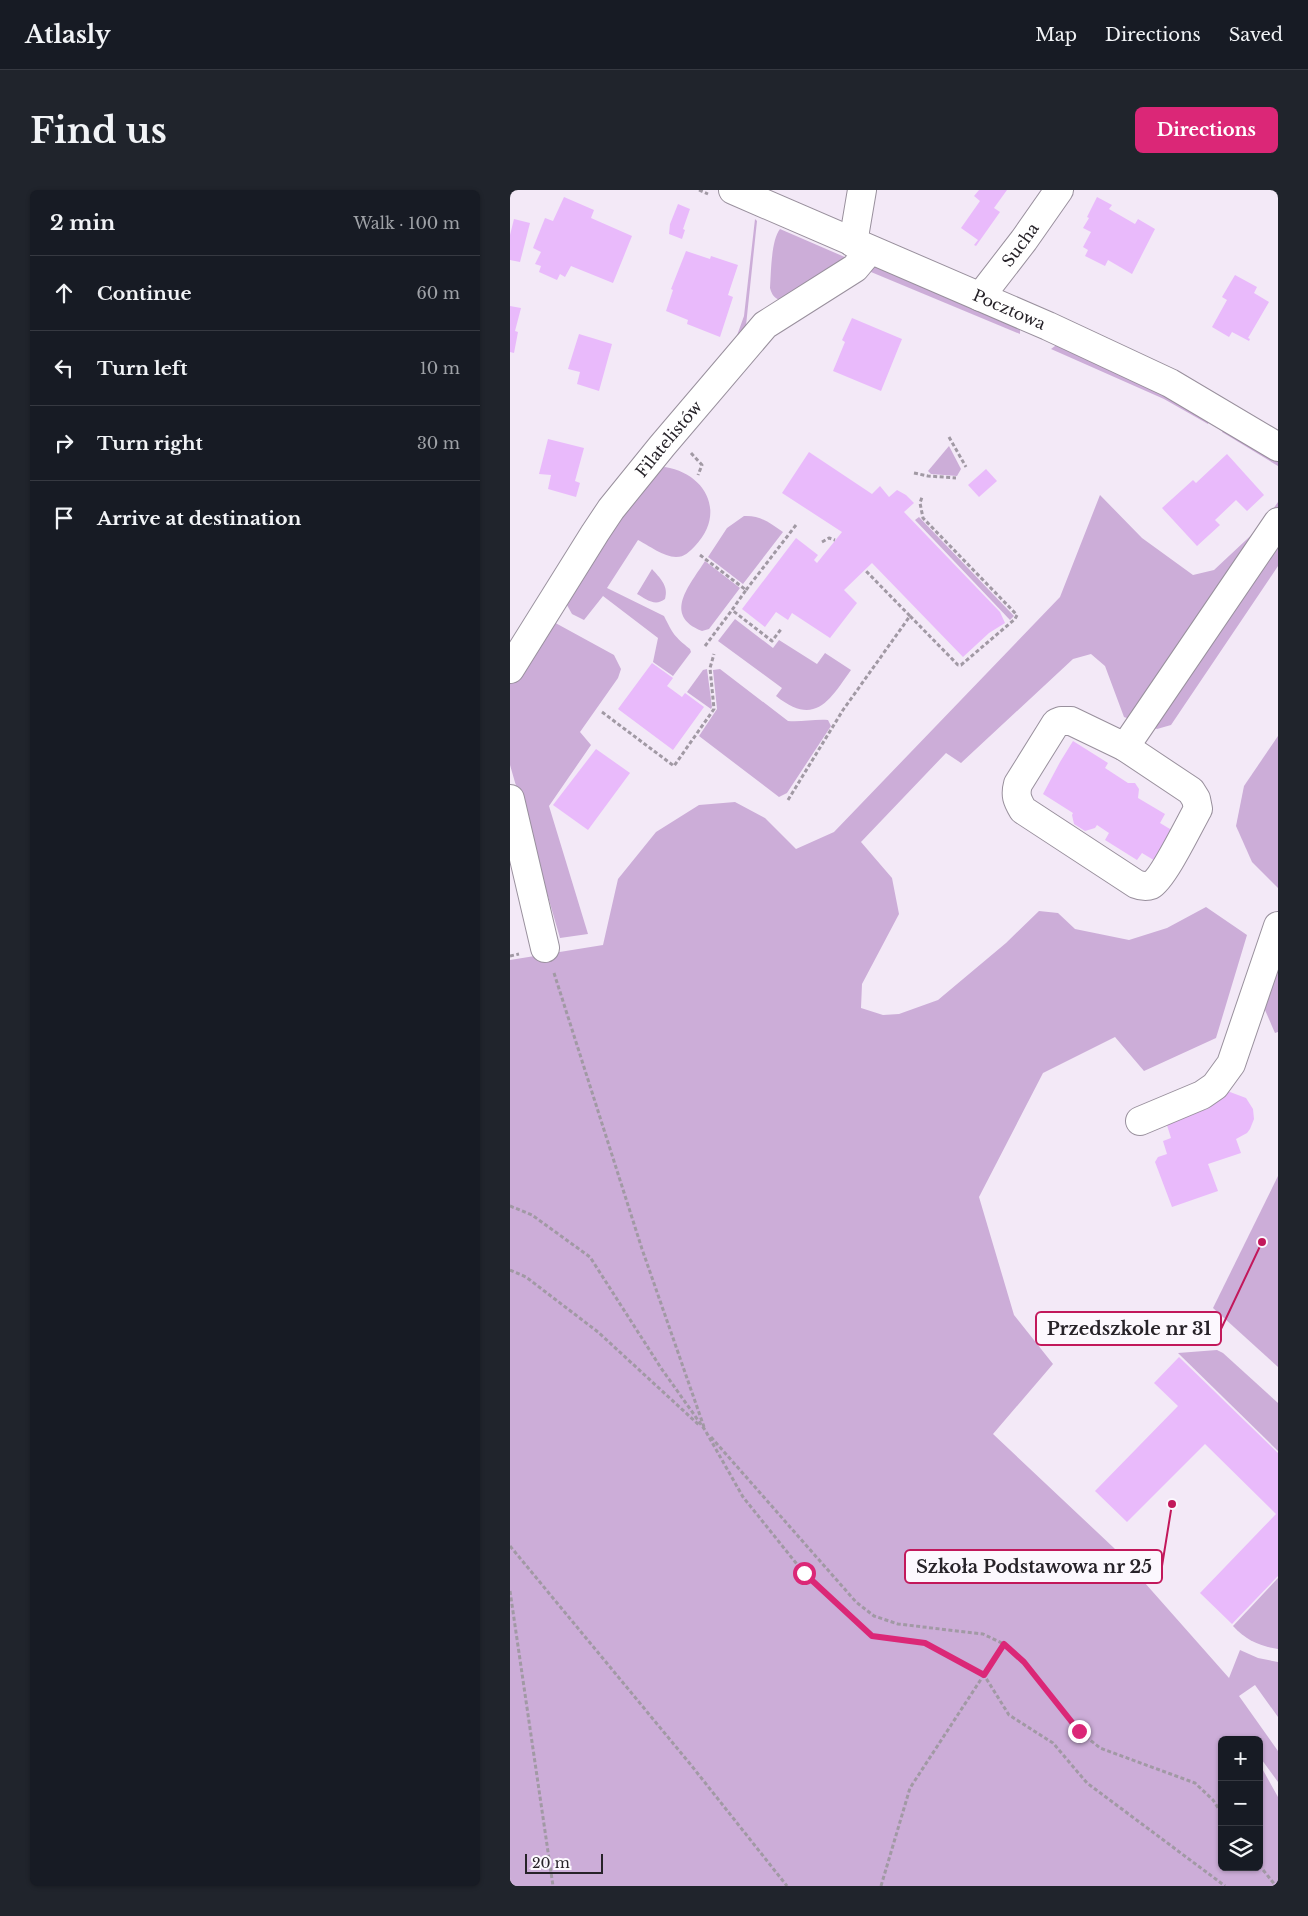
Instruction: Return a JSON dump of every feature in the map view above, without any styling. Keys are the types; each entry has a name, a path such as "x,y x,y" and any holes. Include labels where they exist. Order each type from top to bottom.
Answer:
{"street":[{"name":"Pocztowa","path":"733,190 1170,382 1278,447"},
{"path":"862,190 862,246"},
{"name":"Sucha","path":"980,297 1024,240 1059,190"},
{"name":"Filatelistów","path":"510,669 595,533 662,446 765,325 856,268 862,246"},
{"path":"1126,747 1278,522"},
{"path":"1072,721 1126,747 1191,792 1196,799 1198,809 1161,875 1150,885 1136,884 1024,810 1016,794 1018,784 1056,723 1072,721"},
{"path":"510,799 545,948"},
{"path":"1140,1120 1202,1095 1215,1086 1231,1064 1278,926"}],"path":[{"path":"949,437 966,467"},
{"path":"688,448 702,465 698,474"},
{"path":"914,473 956,478"},
{"path":"865,570 958,665 961,665 1015,620 1017,615 923,518 920,503 922,497"},
{"path":"705,646 796,525"},
{"path":"822,542 829,538 835,540"},
{"path":"700,555 746,590"},
{"path":"732,610 772,640 782,628"},
{"path":"788,800 844,710 910,616"},
{"path":"602,712 674,766 714,710 710,668 714,654"},
{"path":"545,948 642,1249 705,1430 743,1497 804,1573 872,1636 925,1643 984,1675 1009,1715 1053,1743 1086,1783 1224,1886"},
{"path":"510,1206 532,1215 590,1257 660,1368 705,1430 856,1602 874,1616 898,1624 982,1634 1004,1644 1024,1662 1079,1731 1100,1748 1195,1784 1218,1808"},
{"path":"510,1270 526,1278 598,1332 705,1430"},
{"path":"510,1546 691,1765 787,1886"},
{"path":"510,1591 553,1886"},
{"path":"881,1886 910,1788 1004,1644"},
{"path":"1263,1871 1276,1886"}],"shaded area":[{"path":"755,219 757,221 745,335 735,341 744,316"},
{"path":"780,229 847,258 782,301 779,300 774,296 770,288 773,249"},
{"path":"874,265 1020,328 1020,334 868,270"},
{"path":"1059,343 1208,417 1208,424 1164,399 1051,349"},
{"path":"1224,428 1278,460 1278,466 1222,432"},
{"path":"949,446 961,469 957,476 931,474 928,471"},
{"path":"665,467 680,471 692,478 707,497 710,509 709,521 704,534 691,550 679,557 666,555 638,540 607,588 664,616 674,634 690,649 691,652 673,676 653,662 658,638 603,596 584,620 572,614 563,598 655,469"},
{"path":"1100,495 1142,538 1193,575 1214,570 1261,526 1278,502 1278,566 1171,725 1157,729 1124,717 1105,666 1091,654 1073,659 961,763 946,753 861,842 892,878 899,914 862,984 861,1008 883,1015 899,1014 938,1000 1006,943 1039,911 1058,913 1075,929 1129,940 1167,928 1206,907 1247,935 1216,1038 1144,1071 1115,1037 1043,1073 979,1197 1014,1315 1053,1364 993,1434 1114,1548 1229,1678 1240,1650 1258,1658 1278,1662 1278,1717 1255,1685 1239,1696 1278,1751 1278,1782 1263,1761 1263,1736 1218,1736 1218,1871 1263,1871 1263,1770 1278,1797 1278,1886 510,1886 510,960 603,945 618,879 656,832 699,805 735,802 765,818 796,849 834,832 1060,597"},
{"path":"744,516 760,518 783,532 743,584 708,557 727,528"},
{"path":"919,517 1014,616 1010,620 915,520"},
{"path":"705,561 740,588 709,629 702,631 683,617 681,608 687,589"},
{"path":"652,569 663,582 666,590 665,599 658,602 651,601 637,594"},
{"path":"735,619 773,648 779,640 817,664 825,653 851,670 835,692 820,706 811,710 790,705 776,696 782,688 718,641"},
{"path":"550,620 614,655 621,669 618,678 580,732 591,745 549,806 588,934 560,938 510,765 510,682"},
{"path":"707,669 711,709 687,692 703,670"},
{"path":"720,669 788,721 828,720 831,726 787,793 779,797 699,736 717,709 713,670"},
{"path":"1278,736 1278,888 1252,862 1236,826 1244,786"},
{"path":"1278,966 1278,1032 1275,1033 1262,1003"},
{"path":"1278,1176 1278,1367 1213,1308"},
{"path":"1217,1350 1223,1353 1278,1403 1278,1451 1178,1353"},
{"path":"1278,1578 1278,1649 1253,1642 1233,1626"}],"building":[{"path":"979,190 1007,190 994,208 1000,212 976,246 974,245 978,240 961,228 980,201 974,196"},
{"path":"564,197 594,210 591,218 632,236 613,283 571,266 565,277 560,274 557,280 539,272 541,266 535,264 541,252 533,248 545,218 553,221"},
{"path":"1097,197 1112,205 1109,209 1135,224 1138,219 1155,229 1132,274 1108,260 1105,266 1085,256 1088,250 1083,247 1091,232 1083,228"},
{"path":"678,204 690,209 683,229 685,230 682,239 669,234 670,224"},
{"path":"514,219 530,223 520,262 510,260 510,235"},
{"path":"686,251 710,259 711,256 738,265 728,295 733,297 720,337 687,324 688,320 666,311 673,290 671,289"},
{"path":"1235,275 1257,287 1254,293 1269,302 1248,338 1250,339 1249,341 1232,332 1229,337 1212,327 1227,300 1222,297"},
{"path":"510,306 521,308 515,331 518,332 514,353 510,352"},
{"path":"852,318 902,339 881,391 833,371 845,342 842,340"},
{"path":"579,334 612,344 599,391 577,384 580,372 568,369"},
{"path":"548,439 584,448 575,481 580,483 576,497 548,489 551,475 539,474"},
{"path":"809,452 872,494 880,486 889,497 897,490 906,495 914,503 904,512 1000,612 1005,623 989,633 963,657 872,563 844,590 857,603 830,638 792,613 788,620 776,612 765,627 742,609 796,538 818,555 814,560 817,563 842,532 782,493"},
{"path":"1227,454 1264,495 1247,511 1236,500 1215,520 1220,525 1197,546 1162,508 1193,480 1196,483"},
{"path":"986,469 997,481 979,497 968,485"},
{"path":"652,663 673,678 667,686 682,697 685,693 704,707 673,750 618,709"},
{"path":"1073,741 1108,763 1105,768 1128,783 1135,783 1139,789 1138,798 1165,814 1160,823 1175,832 1157,862 1142,853 1137,860 1105,840 1109,833 1097,825 1095,828 1085,831 1074,824 1073,813 1043,794"},
{"path":"596,749 630,773 588,830 553,805"},
{"path":"1230,1092 1246,1098 1253,1109 1254,1119 1250,1129 1247,1133 1236,1139 1241,1153 1208,1164 1218,1191 1172,1207 1155,1162 1158,1157 1167,1154 1163,1141 1171,1138 1166,1122 1203,1104 1205,1110 1211,1107 1211,1102 1224,1093"},
{"path":"1179,1357 1278,1453 1278,1576 1232,1624 1200,1593 1276,1514 1205,1444 1127,1522 1095,1491 1178,1406 1154,1383"}],"place":[{"name":"Przedszkole nr 31","path":"1262,1242"},
{"name":"Szkoła Podstawowa nr 25","path":"1172,1504"}],"route":[{"path":"804,1573 872,1636 925,1643 984,1675 1004,1644 1024,1662 1079,1731"}]}
